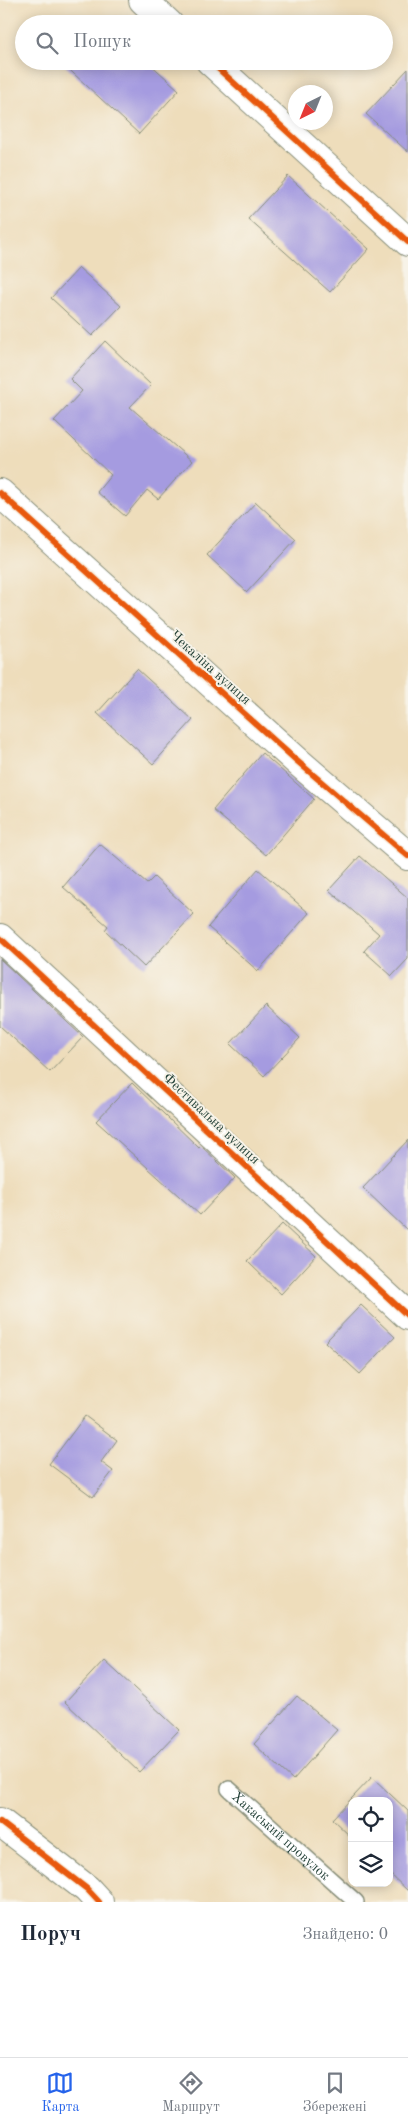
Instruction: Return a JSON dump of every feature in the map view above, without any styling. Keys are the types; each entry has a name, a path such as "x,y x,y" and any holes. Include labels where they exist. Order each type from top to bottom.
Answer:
{"street":[{"path":"143,0 159,15"},
{"path":"220,70 408,242"},
{"name":"Чекаліна вулиця","path":"0,493 298,762 408,856"},
{"name":"Фестивальна вулиця","path":"0,938 408,1316"},
{"path":"0,1822 87,1889 99,1902"}],"lane":[{"name":"Хакаський провулок","path":"228,1789 356,1902"}],"building":[{"path":"408,69 408,152 366,114"},
{"path":"70,70 157,70 179,90 139,134"},
{"path":"288,176 369,249 330,292 248,219"},
{"path":"79,268 121,306 92,336 51,298"},
{"path":"105,341 151,385 130,407 192,461 158,499 147,490 125,516 97,492 111,475 54,421 82,391 70,379"},
{"path":"256,502 296,539 247,592 207,555"},
{"path":"137,669 193,720 153,764 97,713"},
{"path":"262,753 314,799 266,855 213,810"},
{"path":"100,844 147,884 154,877 194,914 144,967 105,930 108,926 63,887"},
{"path":"360,856 408,898 408,959 392,976 364,951 379,934 329,890"},
{"path":"258,869 309,913 258,971 208,927"},
{"path":"0,959 83,1037 50,1072 0,1026"},
{"path":"266,1006 300,1038 264,1076 230,1044"},
{"path":"132,1083 199,1148 201,1146 235,1178 200,1215 96,1121"},
{"path":"408,1140 408,1231 363,1188"},
{"path":"282,1224 316,1256 281,1294 247,1261"},
{"path":"361,1305 395,1337 360,1374 325,1342"},
{"path":"85,1416 117,1440 101,1462 113,1471 93,1497 49,1464"},
{"path":"104,1660 179,1730 139,1772 65,1702"},
{"path":"297,1696 337,1730 293,1780 254,1744"},
{"path":"372,1777 408,1811 408,1891 393,1877 393,1797 353,1797"},
{"path":"348,1802 348,1834 332,1819"}],"cycle path":[{"path":"220,70 408,242"},
{"path":"0,493 297,761 408,856"},
{"path":"0,938 408,1316"},
{"path":"0,1822 87,1889 99,1902"}]}
